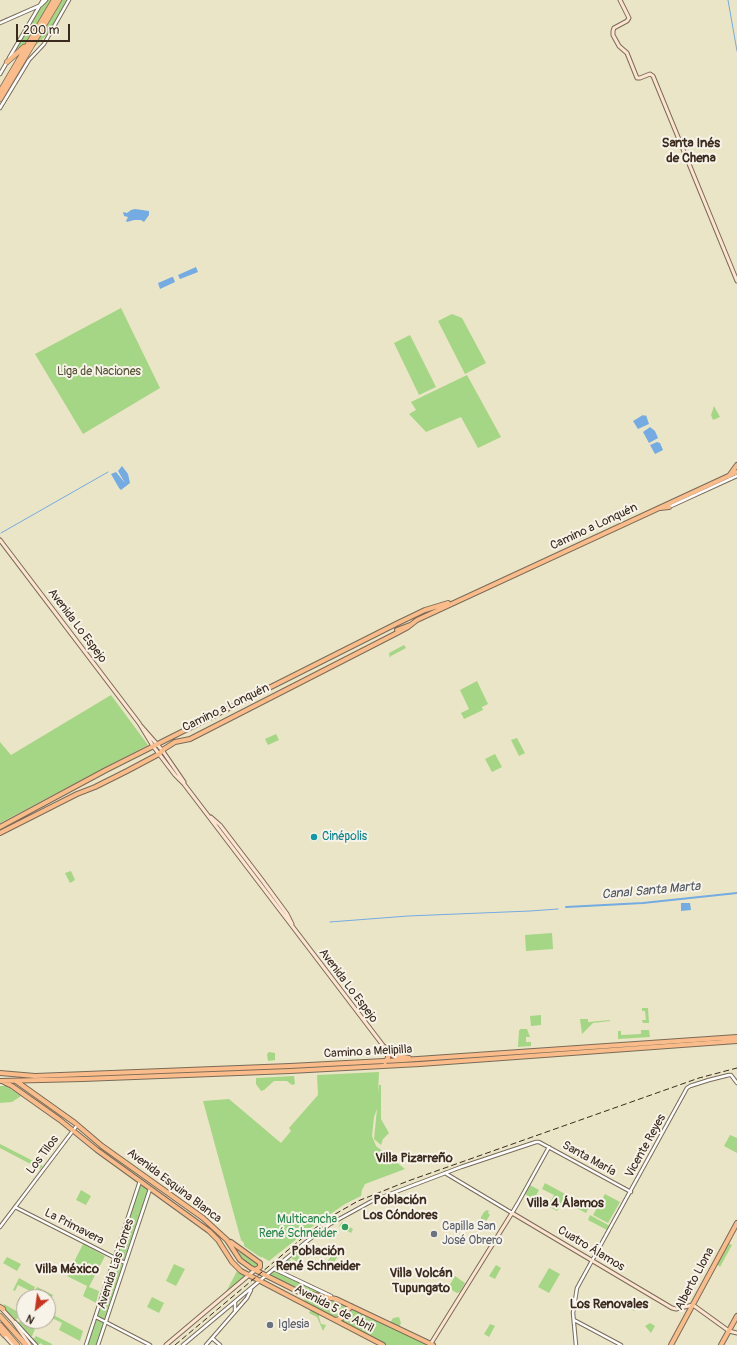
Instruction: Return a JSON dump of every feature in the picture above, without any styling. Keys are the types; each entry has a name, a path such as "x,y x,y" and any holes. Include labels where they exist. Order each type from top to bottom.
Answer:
{"highway":[{"path":"0,92 54,0"},
{"path":"0,99 58,0"},
{"path":"7,62 24,48 36,31"},
{"path":"0,1316 26,1345"},
{"path":"0,1325 15,1345"},
{"path":"4,1335 15,1345"}],"main road":[{"path":"620,0 629,18 626,22 615,27 613,30 613,35 619,46 627,53 636,77 640,78 650,74 653,76 737,281"},
{"path":"729,476 737,465"},
{"name":"Camino a Lonquén","path":"0,833 77,794 95,787 177,742 187,740 396,632 407,628 417,620 737,472"},
{"path":"658,508 669,507"},
{"name":"Avenida Lo Espejo","path":"0,540 139,723 175,775 184,784 206,813 218,824 282,910 294,930 386,1050"},
{"name":"Camino a Lonquén","path":"0,827 122,762 392,625 425,610 460,600"},
{"path":"392,625 395,627 396,632"},
{"path":"190,727 196,730 194,736"},
{"path":"122,762 120,769 126,771"},
{"name":"Camino a Melipilla","path":"0,1081 290,1069 385,1061 515,1055 736,1041"},
{"name":"Camino a Melipilla","path":"361,1064 378,1066 420,1064 515,1055 736,1041"},
{"path":"386,1050 396,1055 413,1060"},
{"path":"386,1050 403,1060 420,1064"},
{"path":"378,1066 388,1057 386,1050"},
{"name":"Camino a Melipilla","path":"2,1074 35,1076 216,1072"},
{"name":"Avenida Esquina Blanca","path":"2,1074 15,1080 99,1144 203,1218 227,1240 244,1263 266,1276 299,1292 336,1299 431,1345"},
{"path":"27,1089 26,1084 30,1080"},
{"name":"Avenida Esquina Blanca","path":"0,1081 10,1084 76,1127 97,1150 213,1234 236,1266"},
{"path":"140,1181 143,1178 149,1180 150,1188"},
{"path":"431,1345 512,1213"},
{"name":"Cuatro Álamos","path":"512,1213 672,1308 676,1309 693,1305"},
{"name":"Alberto Llona","path":"671,1345 737,1223"},
{"path":"166,1345 260,1267 260,1263 227,1240"},
{"path":"237,1255 238,1252 242,1251"},
{"name":"Avenida 5 de Abril","path":"236,1266 250,1276 383,1345"},
{"path":"344,1303 346,1313"},
{"path":"693,1305 729,1331 737,1333"},
{"path":"335,1320 342,1319 350,1306"},
{"path":"1,1308 13,1321 30,1345"},
{"path":"721,1345 737,1316"},
{"path":"0,1330 4,1335"}],"street":[{"path":"0,74 44,0"},
{"path":"0,108 28,60 44,44 70,0"},
{"path":"0,23 40,6"},
{"path":"31,9 34,10 35,14"},
{"path":"669,507 737,476"},
{"name":"Vicente Reyes","path":"576,1345 574,1299 577,1288 688,1087 730,1074 737,1083"},
{"name":"Los Tilos","path":"0,1227 76,1127"},
{"name":"Santa María","path":"445,1174 539,1142 631,1192"},
{"path":"512,1213 549,1147"},
{"path":"184,1345 318,1232 372,1200 445,1174"},
{"name":"Cuatro Álamos","path":"445,1174 512,1213"},
{"name":"Avenida Las Torres","path":"86,1345 140,1181"},
{"name":"Avenida Las Torres","path":"98,1345 150,1188"},
{"name":"La Primavera","path":"16,1207 125,1263"},
{"name":"Avenida Esquina Blanca","path":"274,1269 336,1299"},
{"path":"206,1345 247,1298 252,1288"},
{"path":"235,1302 235,1311"},
{"path":"96,1317 150,1345"},
{"path":"574,1320 621,1345"},
{"path":"13,1321 36,1345"},
{"path":"212,1338 220,1345"}],"green space":[{"path":"47,0 52,0 25,44 13,55 41,7"},
{"path":"61,0 68,0 47,35 32,49"},
{"name":"Liga de Naciones","path":"121,308 160,388 83,434 35,354"},
{"path":"452,314 462,318 486,363 465,374 438,321"},
{"path":"410,335 436,387 419,395 394,343"},
{"path":"467,375 501,437 478,448 461,417 426,432 409,414 416,410 411,402"},
{"path":"714,406 720,417 713,420 711,415"},
{"path":"404,645 406,648 390,658 389,653"},
{"path":"477,681 488,704 482,707 483,710 464,719 461,713 469,709 460,690"},
{"path":"111,695 148,745 0,823 0,742 11,755"},
{"path":"276,734 279,740 268,745 265,739"},
{"path":"517,738 525,753 519,756 511,740"},
{"path":"495,754 502,767 492,772 485,759"},
{"path":"71,871 75,880 70,883 65,873"},
{"path":"552,933 553,949 526,951 525,935"},
{"path":"642,1008 648,1008 649,1023 643,1023 642,1020 646,1020 645,1011 642,1011"},
{"path":"541,1015 541,1025 531,1026 530,1016"},
{"path":"580,1019 588,1019 588,1022 610,1021 593,1023 582,1034"},
{"path":"520,1029 527,1029 530,1037 526,1037 526,1042 531,1042 531,1046 518,1047"},
{"path":"641,1030 649,1030 650,1037 618,1039 618,1031 621,1031 621,1035 641,1034"},
{"path":"269,1052 275,1053 275,1060 268,1061 267,1054"},
{"path":"379,1072 378,1093 379,1085 381,1085 381,1119 389,1133 383,1139 381,1145 374,1139 377,1109 374,1117 372,1136 376,1146 405,1169 365,1184 361,1196 345,1204 313,1226 269,1261 260,1257 244,1246 244,1243 241,1240 203,1101 229,1099 281,1143 291,1131 289,1128 318,1095 317,1075"},
{"path":"294,1076 295,1084 292,1085 287,1081 274,1081 261,1091 256,1084 256,1078"},
{"path":"0,1086 6,1086 21,1096 12,1102 0,1103"},
{"path":"730,1135 737,1138 737,1153 724,1146"},
{"path":"0,1144 43,1166 40,1169 0,1148"},
{"path":"141,1183 148,1189 96,1345 87,1345"},
{"path":"545,1183 589,1207 586,1213 563,1201 557,1211 548,1206 554,1195 542,1189"},
{"path":"530,1185 539,1190 534,1200 525,1194"},
{"path":"81,1190 91,1196 86,1205 76,1200"},
{"path":"605,1194 620,1202 608,1223 593,1215"},
{"path":"487,1210 489,1211 488,1213 490,1215 486,1221 484,1219 483,1221 481,1220 481,1217"},
{"path":"590,1215 610,1226 607,1230 588,1220"},
{"name":"Multicancha René Schneider","path":"342,1222 353,1229 351,1233 339,1226"},
{"path":"728,1243 732,1245 720,1267 717,1264"},
{"path":"83,1244 105,1256 89,1287 99,1291 96,1303 83,1296 87,1286 67,1276"},
{"path":"301,1249 304,1250 297,1262 291,1258"},
{"path":"240,1252 257,1262 258,1266 255,1268 245,1262 238,1253"},
{"path":"333,1253 338,1256 332,1265 327,1262"},
{"path":"7,1257 21,1264 17,1271 3,1263"},
{"path":"289,1259 291,1260 284,1272 277,1268"},
{"path":"174,1264 185,1269 176,1286 166,1281"},
{"path":"496,1265 501,1268 495,1279 489,1276"},
{"path":"549,1268 560,1274 549,1293 538,1287"},
{"path":"237,1271 246,1276 226,1292"},
{"path":"274,1271 431,1345 384,1345 305,1302 303,1292 269,1275"},
{"path":"455,1276 465,1283 460,1292 457,1293 448,1288"},
{"path":"19,1278 35,1287 34,1289 26,1289 18,1285 15,1291 13,1290"},
{"path":"152,1297 164,1303 159,1313 147,1307"},
{"path":"634,1300 643,1305 634,1311 629,1308"},
{"path":"4,1304 16,1311 16,1320 15,1320 3,1307"},
{"path":"311,1309 319,1314 321,1324 326,1325 323,1331 317,1317 309,1313"},
{"path":"56,1316 83,1331 80,1341 59,1330 62,1323 56,1320"},
{"path":"399,1317 401,1323 399,1328 390,1323 393,1318"},
{"path":"650,1323 655,1326 651,1333 645,1326"},
{"path":"490,1324 495,1326 489,1337 484,1334"},
{"path":"24,1329 35,1329 32,1336 30,1336"},
{"path":"36,1336 52,1345 43,1345 41,1343 38,1345 33,1339"}],"water":[{"path":"135,209 149,211 149,215 144,222 141,220 126,221 128,217 124,216 123,212 127,213"},
{"path":"196,267 198,272 180,279 178,275"},
{"path":"172,277 175,282 160,289 158,283"},
{"path":"643,415 646,415 649,424 638,429 633,421"},
{"path":"650,427 655,431 658,438 649,443 643,432"},
{"path":"657,442 660,443 663,450 655,454 650,445"},
{"path":"122,466 128,474 130,483 121,490 111,474 116,472 125,483 118,471"},
{"path":"681,903 690,903 691,910 681,911"}],"waterway":[{"path":"728,0 737,51"},
{"path":"1,533 108,472"},
{"name":"Canal Santa Marta","path":"566,907 643,903 737,893"},
{"path":"330,922 408,916 558,909"}],"railway":[{"path":"175,1345 306,1235 330,1217 358,1201 408,1181 699,1078 737,1068"}],"place":[{"name":"Cinépolis","path":"314,837"},
{"name":"Multicancha René Schneider","path":"345,1227"},
{"name":"Capilla San José Obrero","path":"434,1234"},
{"name":"Iglesia","path":"270,1325"}],"district":[{"name":"Santa Inés de Chena","path":"691,152"},
{"name":"Villa Pizarreño","path":"414,1159"},
{"name":"Villa 4 Álamos","path":"565,1204"},
{"name":"Población Los Cóndores","path":"400,1208"},
{"name":"Población René Schneider","path":"318,1260"},
{"name":"Villa México","path":"67,1270"},
{"name":"Villa Volcán Tupungato","path":"421,1282"},
{"name":"Los Renovales","path":"609,1305"}]}
